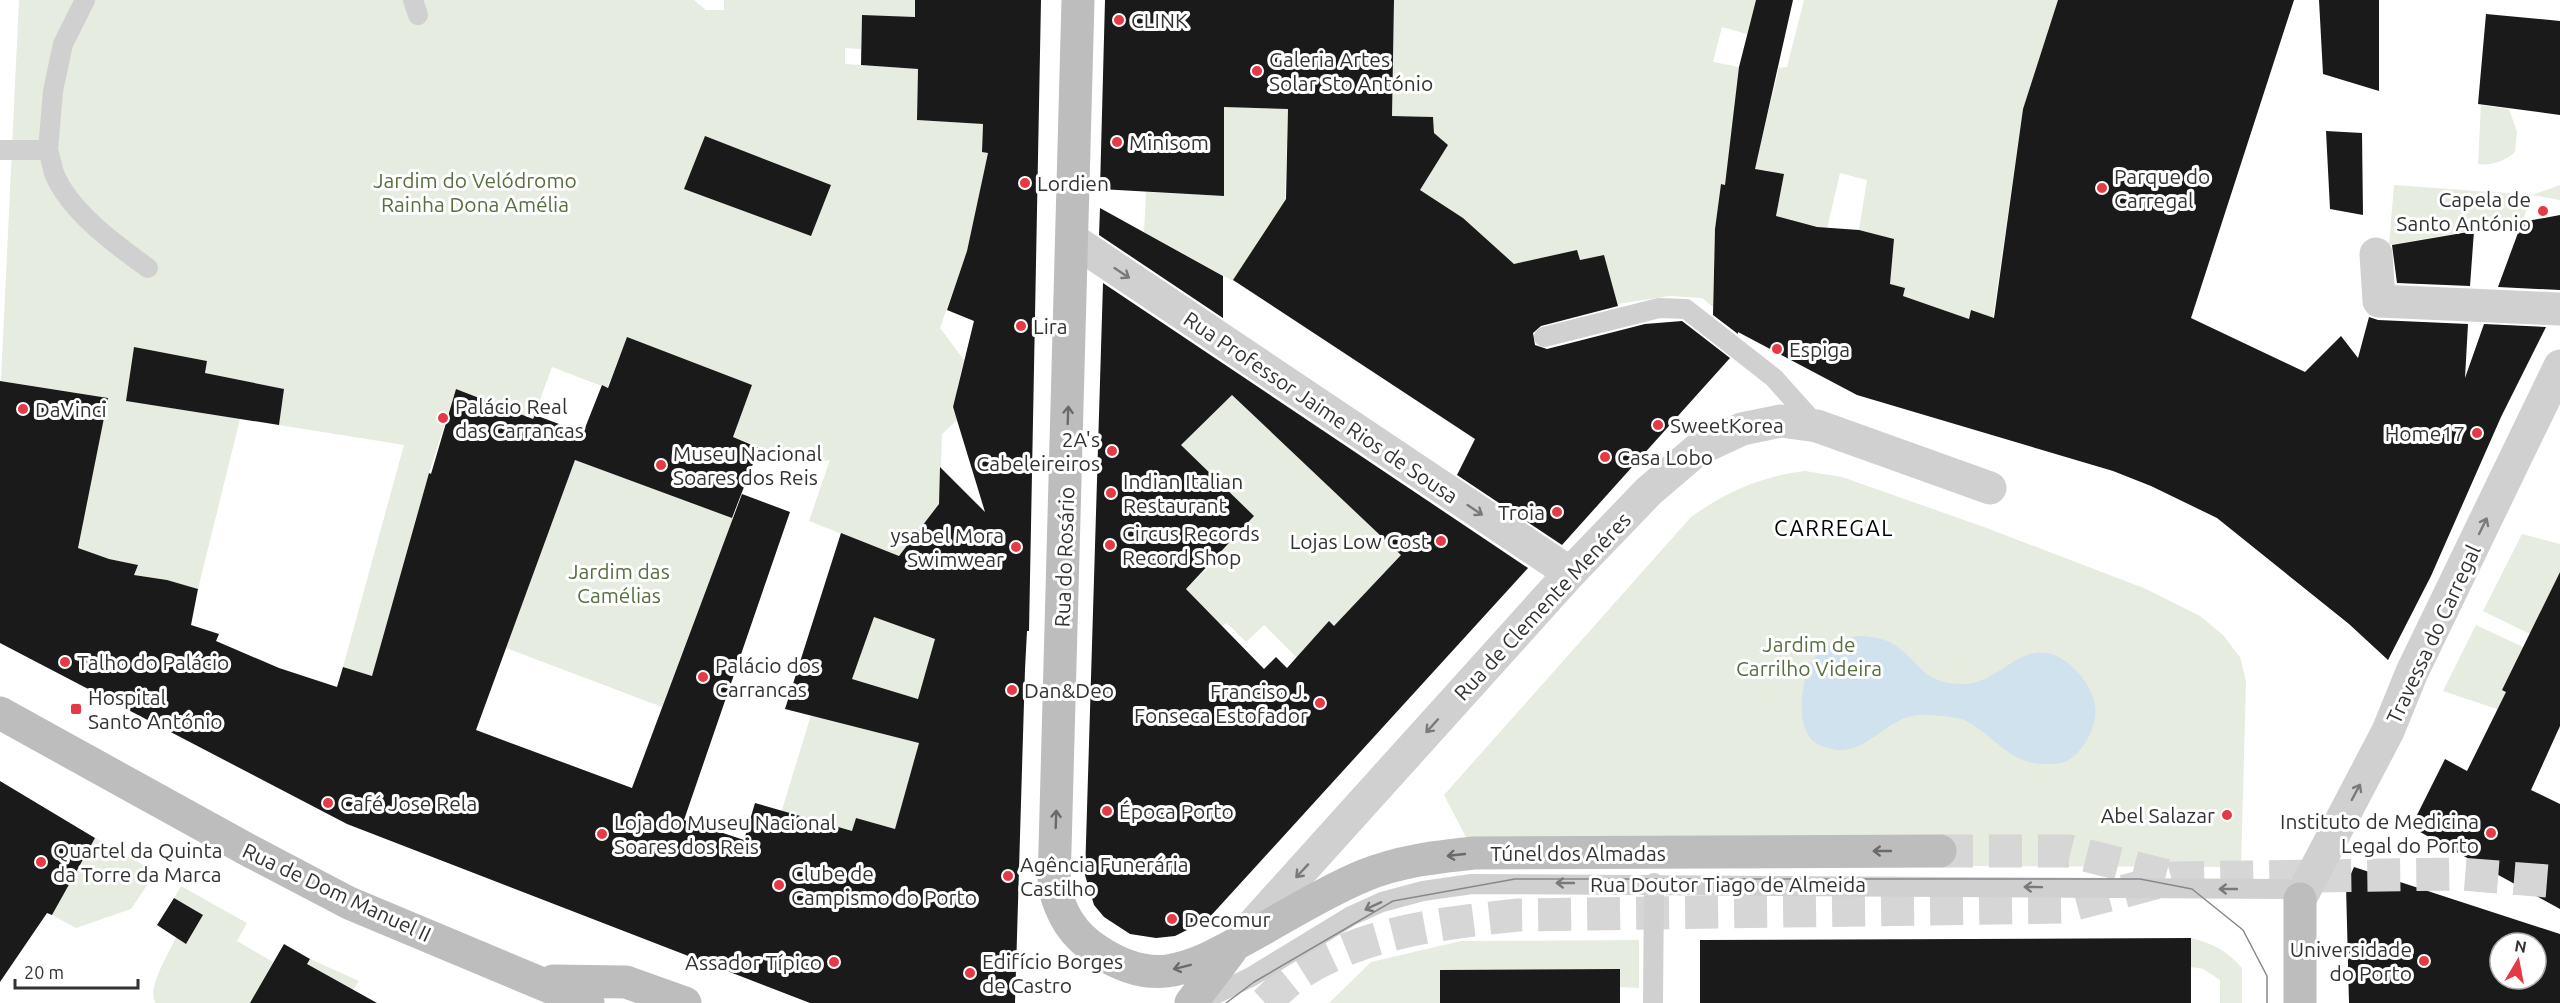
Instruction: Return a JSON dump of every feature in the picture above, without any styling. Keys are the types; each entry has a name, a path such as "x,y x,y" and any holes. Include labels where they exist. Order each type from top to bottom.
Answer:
{"main road":[{"name":"Rua do Rosário","path":"1078,0 1054,886 1059,907 1069,926 1088,945 1111,960 1135,968 1166,971 1200,963 1236,944"},
{"name":"Rua de Dom Manuel II","path":"0,713 349,903 588,1003"},
{"name":"Túnel dos Almadas","path":"1236,944 1361,877 1397,863 1438,857 1486,853 1940,851"},
{"path":"2293,894 2300,1003"},
{"name":"Rua de Clemente Menéres","path":"1191,1003 1236,944"},
{"path":"534,980 626,982 686,1003"}],"street":[{"name":"Rua Professor Jaime Rios de Sousa","path":"1073,240 1570,573"},
{"path":"2376,254 2379,301 2560,309"},
{"name":"Travessa do Carregal","path":"2293,894 2388,731 2412,672 2560,366"},
{"name":"Rua de Clemente Menéres","path":"1236,944 1570,573 1649,491 1697,450 1742,429 1781,421 1817,426 1990,488"}],"lane":[{"path":"85,0 63,44 53,91 48,150 55,174 75,204 113,243 148,268"},
{"path":"0,150 48,150"},
{"path":"1544,337 1659,308 1686,309 1774,378 1817,426"},
{"path":"1653,1003 1654,883"},
{"name":"Rua Doutor Tiago de Almeida","path":"1197,1003 1251,977 1351,916 1382,902 1423,891 1472,884 1654,883 2293,894"}],"green space":[{"name":"Jardim do Velódromo Rainha Dona Amélia","path":"19,0 694,0 706,10 724,10 724,0 915,0 915,17 862,16 861,49 845,48 845,64 918,69 917,120 983,124 982,151 988,153 967,251 940,328 964,360 957,389 963,393 952,407 957,420 942,434 935,639 930,657 942,660 932,703 891,691 919,743 895,829 856,818 852,833 781,813 811,715 895,555 809,521 830,460 806,464 733,437 752,385 627,338 607,388 552,367 533,419 456,389 429,473 372,676 343,667 404,445 279,425 283,389 205,373 207,361 134,347 126,401 240,419 198,589 167,580 134,575 137,565 109,559 73,567 108,398 1,381"},
{"path":"1394,0 1756,0 1747,34 1722,27 1713,62 1739,67 1758,154 1779,68 1787,67 1804,0 2058,0 2023,109 1993,318 1971,310 1969,319 1903,296 1905,288 1890,284 1894,239 1859,230 1867,180 1840,173 1823,246 1787,239 1792,220 1776,216 1784,174 1764,170 1754,224 1745,188 1721,184 1715,229 1713,307 1702,298 1670,296 1617,304 1604,255 1580,260 1577,251 1514,264 1463,218 1420,190 1448,145 1434,133 1433,117 1392,116"},
{"path":"2481,105 2509,109 2517,132 2515,152 2503,160 2478,164"},
{"path":"1224,107 1288,109 1285,200 1233,281 1144,232 1146,192 1224,196"},
{"path":"2394,185 2532,195 2522,222 2389,245"},
{"path":"2560,185 2560,200 2532,195"},
{"path":"1232,395 1402,554 1365,593 1371,602 1298,659 1264,625 1246,642 1227,623 1222,626 1186,589 1208,568 1198,555 1231,541 1254,516 1181,445"},
{"name":"Jardim das Camélias","path":"575,460 733,518 662,707 506,648"},
{"name":"Jardim de Carrilho Videira","path":"1805,471 1842,477 1984,527 2146,589 2200,616 2223,635 2240,657 2246,681 2241,867 1940,866 1467,839 1444,795 1691,517 1731,493 1759,481"},
{"path":"2522,534 2560,544 2560,572 2530,634 2483,611"},
{"path":"2476,625 2523,647 2560,719 2560,730 2443,691"},
{"path":"95,838 156,872 131,909 76,928 52,915"},
{"path":"181,886 247,923 237,941 273,962 254,996 266,1003 156,1003 153,997 156,980 176,937 187,943 203,915 174,898"},
{"path":"2191,938 2219,948 2242,968 2242,1003 2220,1003 2220,980 2203,969 2191,967"},
{"path":"1639,940 1639,988 1620,987 1620,969 1441,970 1440,1003 1329,1003 1371,962 1461,941"},
{"path":"310,959 359,981 344,1003 285,1003"}],"water":[{"path":"1860,636 1878,638 1895,645 1931,676 1950,683 1963,684 1988,678 2019,658 2030,654 2054,655 2074,668 2090,690 2095,706 2092,730 2077,753 2064,762 2053,764 2022,760 1964,720 1935,715 1905,718 1859,746 1846,750 1832,749 1816,743 1804,726 1802,714 1806,675 1820,651 1831,644"}],"building":[{"path":"915,0 1041,0 1029,631 1027,631 1025,669 1015,1003 810,1003 347,824 0,643 0,381 108,398 78,548 109,559 138,565 134,575 167,580 198,589 191,625 219,634 216,641 279,668 337,687 343,667 372,676 429,473 431,474 456,389 533,419 535,415 583,433 602,385 608,388 627,337 752,385 733,437 759,448 732,518 575,460 476,730 632,788 742,494 790,512 684,820 744,840 755,803 852,831 856,818 895,829 919,743 785,709 841,533 899,556 939,504 940,467 985,512 953,407 974,321 947,310 967,251 988,153 982,152 983,124 917,120 918,69 861,65 862,15 915,17","holes":["874,617 935,639 918,699 852,679"]},
{"path":"1105,0 1394,0 1392,116 1433,117 1434,133 1448,145 1420,190 1463,218 1514,264 1577,250 1580,260 1604,255 1618,306 1541,326 1533,333 1535,345 1547,349 1645,324 1682,321 1730,358 1562,545 1457,475 1475,439 1233,280 1286,199 1288,109 1224,107 1224,196 1100,189"},
{"path":"1756,0 1793,0 1755,169 1784,174 1776,216 1817,227 1859,230 1894,239 1890,284 1905,288 1903,296 1969,319 1971,310 1994,318 2023,109 2058,0 2294,0 2191,318 2305,372 2341,336 2358,358 2369,317 2378,320 2468,324 2465,378 2484,324 2546,327 2501,417 2431,576 2388,660 2349,624 2217,518 2151,486 2113,471 1857,395 1738,332 1738,334 1713,315 1715,229 1721,184 1725,185 1739,67"},
{"path":"2319,0 2379,0 2379,91 2323,74"},
{"path":"2486,14 2560,21 2560,115 2478,104"},
{"path":"2326,131 2362,133 2363,215 2330,209"},
{"path":"705,136 831,185 811,236 684,189"},
{"path":"1100,208 1223,276 1223,318 1099,235"},
{"path":"2560,215 2560,290 2498,287 2522,222"},
{"path":"2474,231 2470,286 2397,283 2392,245"},
{"path":"1103,283 1528,568 1207,920 1175,936 1156,938 1130,934 1104,917 1094,905 1085,875","holes":["1232,395 1401,555 1334,626 1329,621 1287,668 1276,657 1264,669 1186,589 1254,516 1181,445"]},
{"path":"134,347 207,361 205,373 284,389 279,425 126,401"},
{"name":"Instituto de Medicina Legal do Porto","path":"2560,572 2560,726 2531,790 2560,804 2560,909 2411,827 2445,759 2467,771 2506,692 2502,690"},
{"name":"Quartel da Quinta da Torre da Marca","path":"0,781 95,838 52,915 47,913 0,982"},
{"name":"Universidade do Porto","path":"2354,867 2560,934 2560,1003 2349,1003 2346,885"},
{"path":"174,898 203,915 186,944 157,925"},
{"path":"2191,938 2191,1003 1700,1003 1700,940"},
{"path":"284,944 310,959 307,964 377,1003 250,1003"},
{"path":"1620,969 1620,1003 1440,1003 1440,970"}],"tunnel":[{"path":"1940,851 2069,851 2172,877"},
{"path":"1265,1003 1297,975 1322,960 1375,939 1432,926 1518,915 2064,907 2174,878 2460,874 2560,882"}],"tram line":[{"path":"1226,1003 1254,982 1393,901 1515,879 2140,879 2192,889 2243,930 2267,976 2267,1003"}],"place":[{"name":"CLINK","path":"1119,20"},
{"name":"Galeria Artes Solar Sto António","path":"1257,71"},
{"name":"Minisom","path":"1117,142"},
{"name":"Lordien","path":"1025,183"},
{"name":"Parque do Carregal","path":"2102,188"},
{"name":"Capela de Santo António","path":"2543,211"},
{"name":"Lira","path":"1021,326"},
{"name":"Espiga","path":"1777,349"},
{"name":"DaVinci","path":"23,409"},
{"name":"Palácio Real das Carrancas","path":"443,418"},
{"name":"SweetKorea","path":"1658,425"},
{"name":"Home17","path":"2477,433"},
{"name":"2A's Cabeleireiros","path":"1112,451"},
{"name":"Casa Lobo","path":"1605,457"},
{"name":"Museu Nacional Soares dos Reis","path":"661,465"},
{"name":"Indian Italian Restaurant","path":"1111,493"},
{"name":"Troia","path":"1557,512"},
{"name":"Lojas Low Cost","path":"1441,541"},
{"name":"Circus Records Record Shop","path":"1110,545"},
{"name":"ysabel Mora Swimwear","path":"1016,547"},
{"name":"Talho do Palácio","path":"65,662"},
{"name":"Palácio dos Carrancas","path":"703,677"},
{"name":"Dan&Deo","path":"1012,690"},
{"name":"Franciso J. Fonseca Estofador","path":"1320,703"},
{"name":"Hospital Santo António","path":"76,709"},
{"name":"Café Jose Rela","path":"328,803"},
{"name":"Época Porto","path":"1107,811"},
{"name":"Abel Salazar","path":"2227,815"},
{"name":"Instituto de Medicina Legal do Porto","path":"2491,833"},
{"name":"Loja do Museu Nacional Soares dos Reis","path":"602,834"},
{"name":"Quartel da Quinta da Torre da Marca","path":"41,862"},
{"name":"Agência Funerária Castilho","path":"1008,876"},
{"name":"Clube de Campismo do Porto","path":"779,885"},
{"name":"Decomur","path":"1172,919"},
{"name":"Universidade do Porto","path":"2424,961"},
{"name":"Assador Típico","path":"834,962"},
{"name":"Edifício Borges de Castro","path":"970,973"}],"district":[{"name":"CARREGAL","path":"1834,527"}]}
